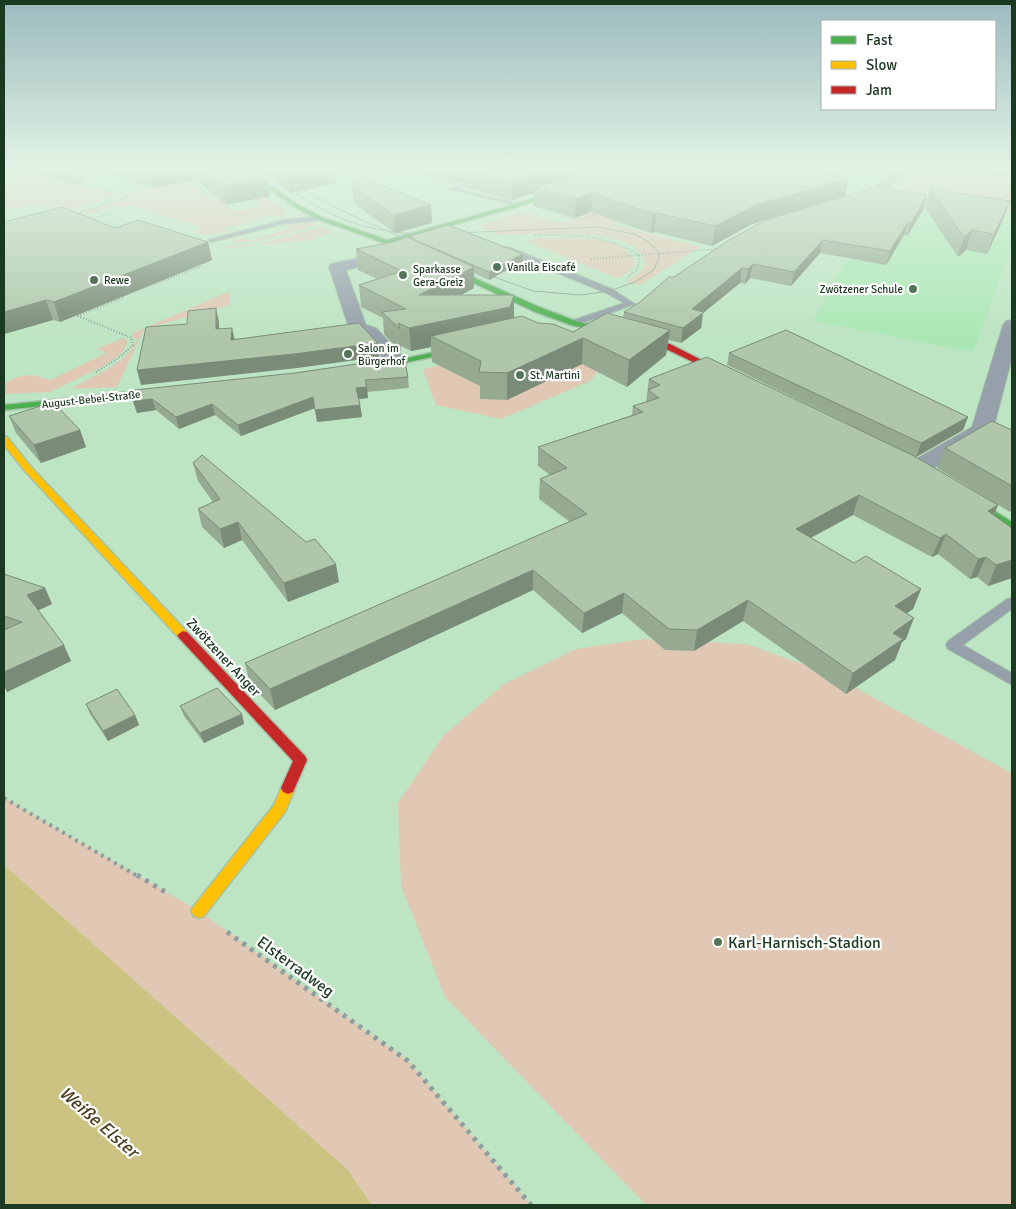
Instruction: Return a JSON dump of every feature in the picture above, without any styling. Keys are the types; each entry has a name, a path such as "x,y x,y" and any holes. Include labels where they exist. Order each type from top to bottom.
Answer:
{"main road":[{"path":"335,223 408,250 536,309 574,323 667,346 739,381"},
{"path":"387,242 463,223"},
{"path":"556,327 574,323"},
{"path":"352,368 398,362 481,344"},
{"name":"August-Bebel-Straße","path":"4,408 182,389"},
{"name":"Zwötzener Anger","path":"4,439 35,476 300,760 280,808 199,911"},
{"path":"949,487 1012,526"}],"street":[{"path":"398,362 370,332 358,328 337,267 392,256 408,250"},
{"path":"917,468 982,430 1012,325"}],"lane":[{"path":"212,240 277,223"},
{"path":"494,244 600,287 631,304 574,323"},
{"path":"1012,602 953,645 1012,680"}],"path":[{"path":"528,235 592,237 622,244 639,255 641,264 637,271 625,279 600,287"},
{"path":"590,259 721,249"},
{"path":"90,375 128,350 133,344 132,338 78,316 125,297"},
{"name":"Elsterradweg","path":"4,798 199,911 408,1061 531,1205"}],"shaded area":[{"path":"190,223 244,223 223,229 229,232 207,235 192,232 202,227"},
{"path":"313,223 318,225 255,242 228,243 242,238 249,241 292,228 287,225"},
{"path":"485,223 613,223 611,224 700,247 640,285 626,282 643,269 645,262 636,249 625,242 612,238 582,234 501,235 487,231 480,225"},
{"name":"Zwötzener Schule","path":"872,223 1012,223 1012,246 973,352 813,321 861,236"},
{"path":"321,227 333,232 311,240 226,248 226,246 259,244"},
{"path":"539,238 589,238 614,243 632,256 635,264 631,270 617,278 524,240"},
{"path":"230,291 230,305 144,329 117,387 74,389 73,387 110,368 126,356 137,340 131,334"},
{"path":"123,338 126,339 127,343 122,353 105,365 50,392 4,394 4,384 10,380 31,375 50,380 107,353 97,349"},
{"path":"612,344 592,380 501,419 436,405 423,369 450,363"},
{"name":"Karl-Harnisch-Stadion","path":"643,639 746,644 828,673 1012,773 1012,1205 646,1205 445,997 401,886 398,803 443,736 503,685 576,649"},
{"path":"4,798 199,911 408,1061 531,1205 372,1205 347,1169 4,865"}],"water":[{"name":"Weiße Elster","path":"4,865 347,1169 372,1205 4,1205"}],"building":[{"path":"4,223 103,223 115,228 128,223 149,223 208,242 54,302 46,300 4,312"},
{"path":"703,223 720,223 715,226"},
{"path":"760,223 907,223 890,251 823,240 794,272 753,264 748,269 742,268 692,309 704,312 683,328 624,312 640,302 669,277 674,277 729,240"},
{"path":"954,223 999,223 994,234 972,230 964,237"},
{"path":"448,225 523,254 489,272 417,241 410,236"},
{"path":"407,237 474,267 419,295 514,295 510,307 409,328 398,323 400,329 382,312 406,309 359,285 402,271 356,249 393,242"},
{"path":"216,308 216,329 232,328 231,340 359,323 378,343 294,354 137,370 146,327 187,324 188,311"},
{"path":"607,313 670,330 629,360 583,338 507,373 479,372 481,361 431,336 522,316 538,323 553,324 573,332"},
{"path":"786,330 968,417 921,443 729,353"},
{"path":"404,357 408,377 365,380 367,387 356,388 360,405 315,410 313,397 238,425 212,404 176,417 152,399 133,401 135,390 295,373"},
{"path":"707,357 914,456 998,505 988,511 1012,528 1012,560 996,565 986,557 978,559 946,534 940,538 859,495 796,529 854,563 866,556 921,589 895,606 914,618 893,633 903,639 853,673 748,600 697,630 669,629 624,593 584,613 533,570 270,689 245,663 587,514 540,479 567,468 538,447 643,412 633,406 659,398 648,390 660,385 649,379"},
{"path":"53,402 80,430 34,445 9,416"},
{"path":"992,421 1012,430 1012,486 945,448"},
{"path":"202,455 306,542 315,539 336,564 284,583 238,522 220,529 198,509 220,499 193,463"},
{"path":"4,574 45,588 27,595 64,645 4,672 4,630 22,622 4,616"},
{"path":"217,688 242,714 200,733 180,706"},
{"path":"117,689 135,715 103,731 86,704"}],"tram line":[{"path":"356,223 389,231"},
{"path":"370,223 389,231"},
{"path":"456,233 597,227 634,234 649,242 660,254 654,270 635,282 609,291 581,295 533,291 480,272"},
{"path":"389,231 428,234"},
{"path":"389,231 417,243"}],"traffic: fast":[{"path":"334,223 408,250 536,309 574,323 653,342"},
{"path":"387,242 453,223"},
{"path":"368,366 398,362 468,347"},
{"path":"4,408 171,390"},
{"path":"963,495 1012,526"}],"traffic: slow":[{"path":"4,439 28,469 183,635"},
{"path":"199,911 280,808 288,788"}],"traffic: jam":[{"path":"653,342 667,346 731,377"},
{"path":"183,635 300,760 288,788"}],"place":[{"name":"Vanilla Eiscafé","path":"497,267"},
{"name":"Sparkasse Gera-Greiz","path":"403,275"},
{"name":"Rewe","path":"94,280"},
{"name":"Zwötzener Schule","path":"913,289"},
{"name":"Salon im Bürgerhof","path":"348,354"},
{"name":"St. Martini","path":"520,375"},
{"name":"Karl-Harnisch-Stadion","path":"718,942"}]}
